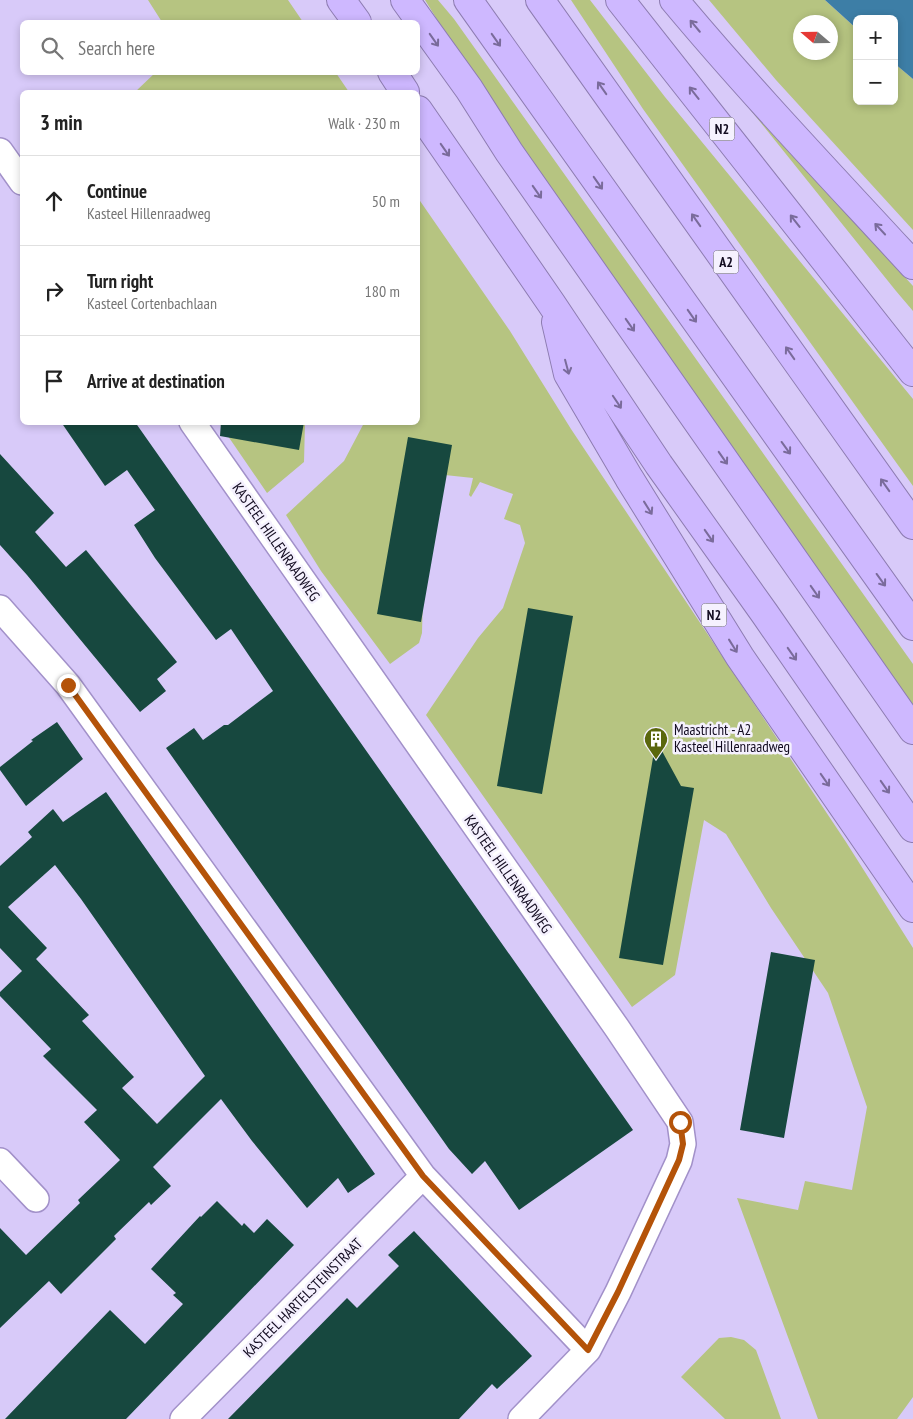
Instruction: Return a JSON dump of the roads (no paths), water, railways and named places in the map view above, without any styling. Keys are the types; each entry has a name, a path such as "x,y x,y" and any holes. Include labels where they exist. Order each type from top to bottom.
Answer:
{"highway":[{"path":"341,0 356,20"},
{"path":"405,0 419,20"},
{"path":"468,0 913,626"},
{"name":"A2","path":"540,0 913,525"},
{"name":"N2","path":"620,0 913,372"},
{"path":"674,0 762,103 913,265"},
{"path":"420,21 469,89 509,152 793,561 913,730"},
{"path":"394,75 404,90"},
{"name":"N2","path":"420,113 551,303 659,465 913,828"},
{"name":"N2","path":"825,259 913,348"},
{"name":"N2","path":"551,303 568,374 629,478 740,657 913,908"}],"street":[{"path":"0,151 20,179"},
{"name":"KASTEEL HILLENRAADWEG","path":"194,425 617,1028 680,1122 683,1144 679,1160 618,1292 588,1350 522,1419"},
{"path":"0,608 68,685 423,1176 588,1350"},
{"path":"0,1161 36,1199"},
{"name":"KASTEEL HARTELSTEINSTRAAT","path":"183,1419 423,1176"}],"water":[{"path":"825,0 913,0 913,79 898,66 898,15 853,15 853,25"}],"place":[{"name":"Maastricht - A2 Kasteel Hillenraadweg","path":"656,760"}]}
